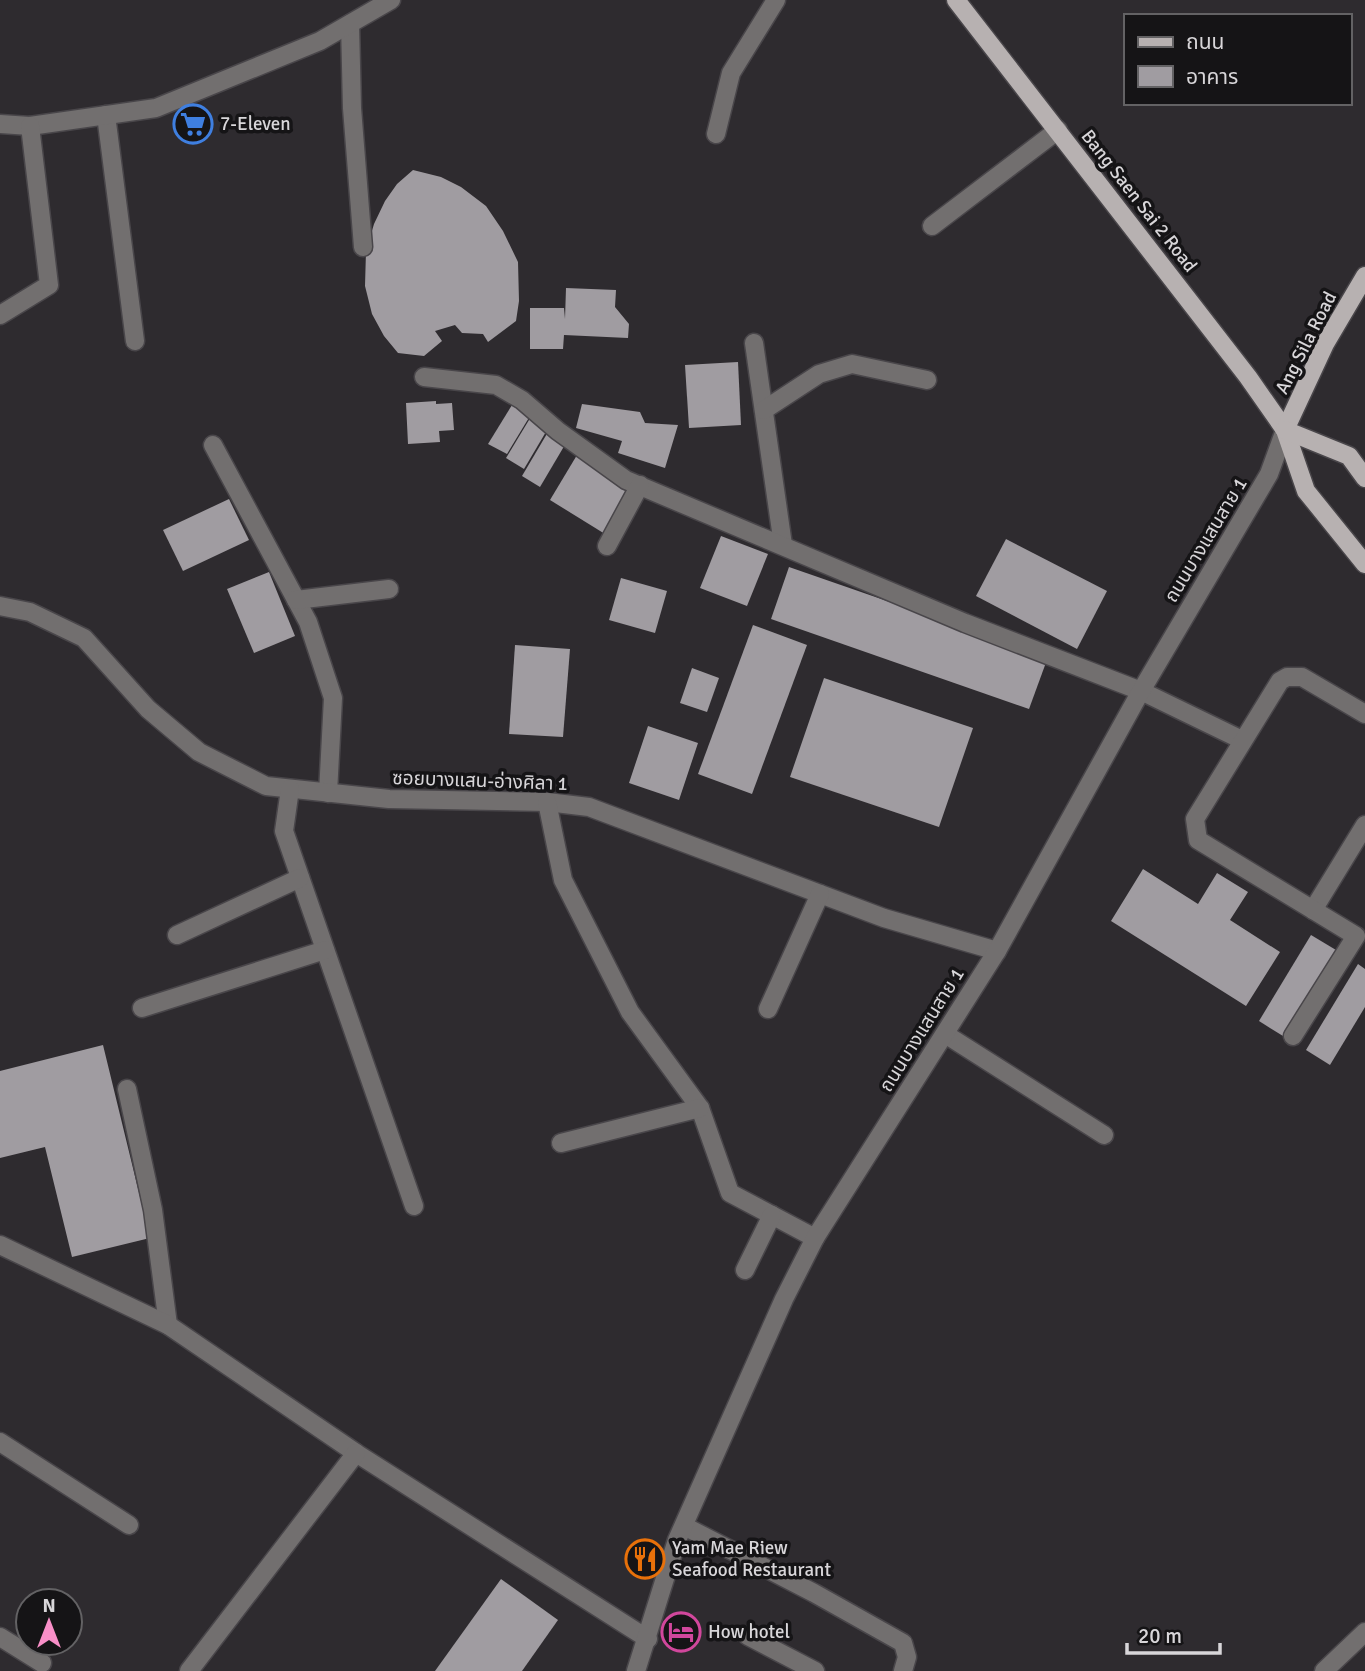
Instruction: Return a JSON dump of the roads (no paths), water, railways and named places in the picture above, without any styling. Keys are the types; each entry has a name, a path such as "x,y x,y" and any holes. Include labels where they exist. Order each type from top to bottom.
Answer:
{"main road":[{"name":"Bang Saen Sai 2 Road","path":"956,0 1248,377 1285,430 1306,491 1365,564"},
{"name":"Ang Sila Road","path":"1285,430 1325,344 1365,276"},
{"path":"1285,430 1349,456 1365,478"}],"street":[{"path":"0,124 30,126 156,108 320,41 391,0"},
{"path":"716,134 731,73 776,0"},
{"path":"350,24 352,108 363,247"},
{"path":"106,115 135,341"},
{"path":"0,315 49,285 30,126"},
{"path":"932,226 1058,130"},
{"path":"754,343 783,545"},
{"path":"764,410 818,374 852,364 927,380"},
{"path":"424,377 496,385 522,400 558,431 626,480 965,623 1141,691 1242,740"},
{"name":"ถนนบางแสนสาย 1","path":"636,1671 677,1541 784,1299 815,1238 997,951 1141,691 1269,474 1285,430"},
{"path":"213,445 308,622 333,698 328,793"},
{"path":"607,546 640,485"},
{"path":"296,600 388,589"},
{"name":"ซอยบางแสน-อ่างศิลา 1","path":"0,606 30,611 84,639 148,709 199,752 265,786 388,799 547,802 589,807 884,918 997,951"},
{"path":"1293,1036 1356,936 1198,841 1195,819 1280,681 1287,677 1302,677 1365,714"},
{"path":"290,789 284,831 414,1206"},
{"path":"547,802 564,880 630,1012 701,1108 730,1193 815,1238"},
{"path":"1313,910 1365,825"},
{"path":"177,935 300,878"},
{"path":"768,1009 820,894"},
{"path":"142,1008 325,950"},
{"path":"945,1034 1104,1135"},
{"path":"127,1089 153,1210 168,1325"},
{"path":"561,1143 701,1108"},
{"path":"745,1270 772,1215"},
{"path":"0,1245 168,1325 356,1453 648,1639"},
{"path":"0,1442 129,1525"},
{"path":"189,1671 356,1453"},
{"path":"684,1526 814,1593 903,1643 907,1657 903,1671"},
{"path":"1324,1671 1365,1632"},
{"path":"748,1636 815,1671"},
{"path":"0,1637 42,1662"}],"place":[{"name":"7-Eleven","path":"193,124"},
{"name":"Yam Mae Riew Seafood Restaurant","path":"645,1559"},
{"name":"How hotel","path":"681,1632"}]}
